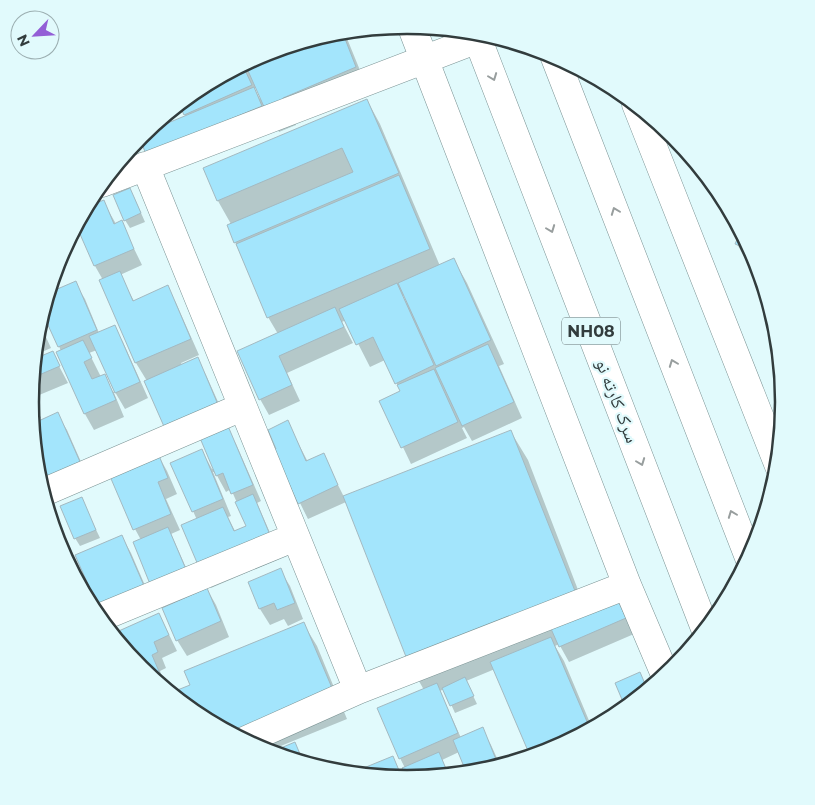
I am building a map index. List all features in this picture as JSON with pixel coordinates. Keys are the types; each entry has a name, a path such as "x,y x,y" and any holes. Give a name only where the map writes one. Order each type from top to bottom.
{"main road":[{"path":"415,34 627,585 663,668"},
{"path":"115,178 424,59 468,39"},
{"name":"سرک کارته نو","path":"479,41 703,623"},
{"path":"558,66 746,549"},
{"path":"641,117 773,451"},
{"path":"145,166 358,690"},
{"path":"49,490 242,407"},
{"path":"107,615 296,538"},
{"path":"253,737 358,690 627,585"}],"building":[{"path":"345,39 356,67 283,98 284,102 265,109 248,70 289,53"},
{"path":"246,71 252,85 184,115 183,110 223,83"},
{"path":"254,87 262,106 146,154 143,146 165,124"},
{"path":"367,99 399,173 234,243 227,225 353,172 342,148 217,201 203,168"},
{"path":"399,175 430,249 267,318 236,244"},
{"path":"130,188 141,213 124,221 113,195"},
{"path":"104,200 114,224 122,220 134,249 94,266 80,234 98,202"},
{"path":"738,238 741,247 735,244"},
{"path":"454,258 491,340 436,366 398,283"},
{"path":"120,271 133,301 168,285 191,339 135,363 99,280"},
{"path":"76,281 97,330 58,347 47,324 56,289"},
{"path":"397,283 434,365 395,384 373,337 356,345 339,309"},
{"path":"335,307 344,327 279,356 292,385 259,400 237,351"},
{"path":"115,325 140,382 115,393 89,336"},
{"path":"83,340 92,358 84,362 92,379 105,374 116,400 84,414 56,352"},
{"path":"488,344 514,402 462,426 435,368"},
{"path":"53,351 60,366 40,374 42,356"},
{"path":"198,357 219,407 166,431 144,381"},
{"path":"434,369 458,422 401,448 379,401 400,391 397,385"},
{"path":"58,412 81,464 47,479 42,451 40,420"},
{"path":"288,420 306,461 324,453 338,485 298,504 284,473 264,455 276,449 268,430"},
{"path":"228,426 253,485 231,494 223,473 216,476 200,438"},
{"path":"511,430 579,601 410,667 343,496"},
{"path":"202,449 223,499 192,512 170,463"},
{"path":"158,453 168,478 158,482 171,514 133,530 109,474"},
{"path":"253,494 273,542 201,572 181,525 223,507 234,531 246,526 235,502"},
{"path":"82,497 96,530 74,539 60,506"},
{"path":"168,527 188,574 152,589 133,542"},
{"path":"122,535 145,588 100,606 92,593 75,555"},
{"path":"281,568 295,603 277,610 274,603 259,609 248,582"},
{"path":"207,588 221,621 176,641 162,608"},
{"path":"615,594 626,618 559,647 548,622"},
{"path":"159,613 169,635 154,642 158,652 152,655 161,676 130,646 118,631"},
{"path":"304,622 335,695 244,733 223,722 177,690 190,685 184,671"},
{"path":"551,637 588,724 528,751 490,662"},
{"path":"640,672 645,685 623,701 615,683"},
{"path":"465,677 474,696 450,706 442,688"},
{"path":"437,683 458,733 399,759 377,708"},
{"path":"483,727 496,760 464,767 453,740"},
{"path":"295,742 301,756 289,752 280,748"},
{"path":"439,752 446,769 408,771 403,771 402,768"},
{"path":"393,756 399,771 383,770 363,768"}]}
